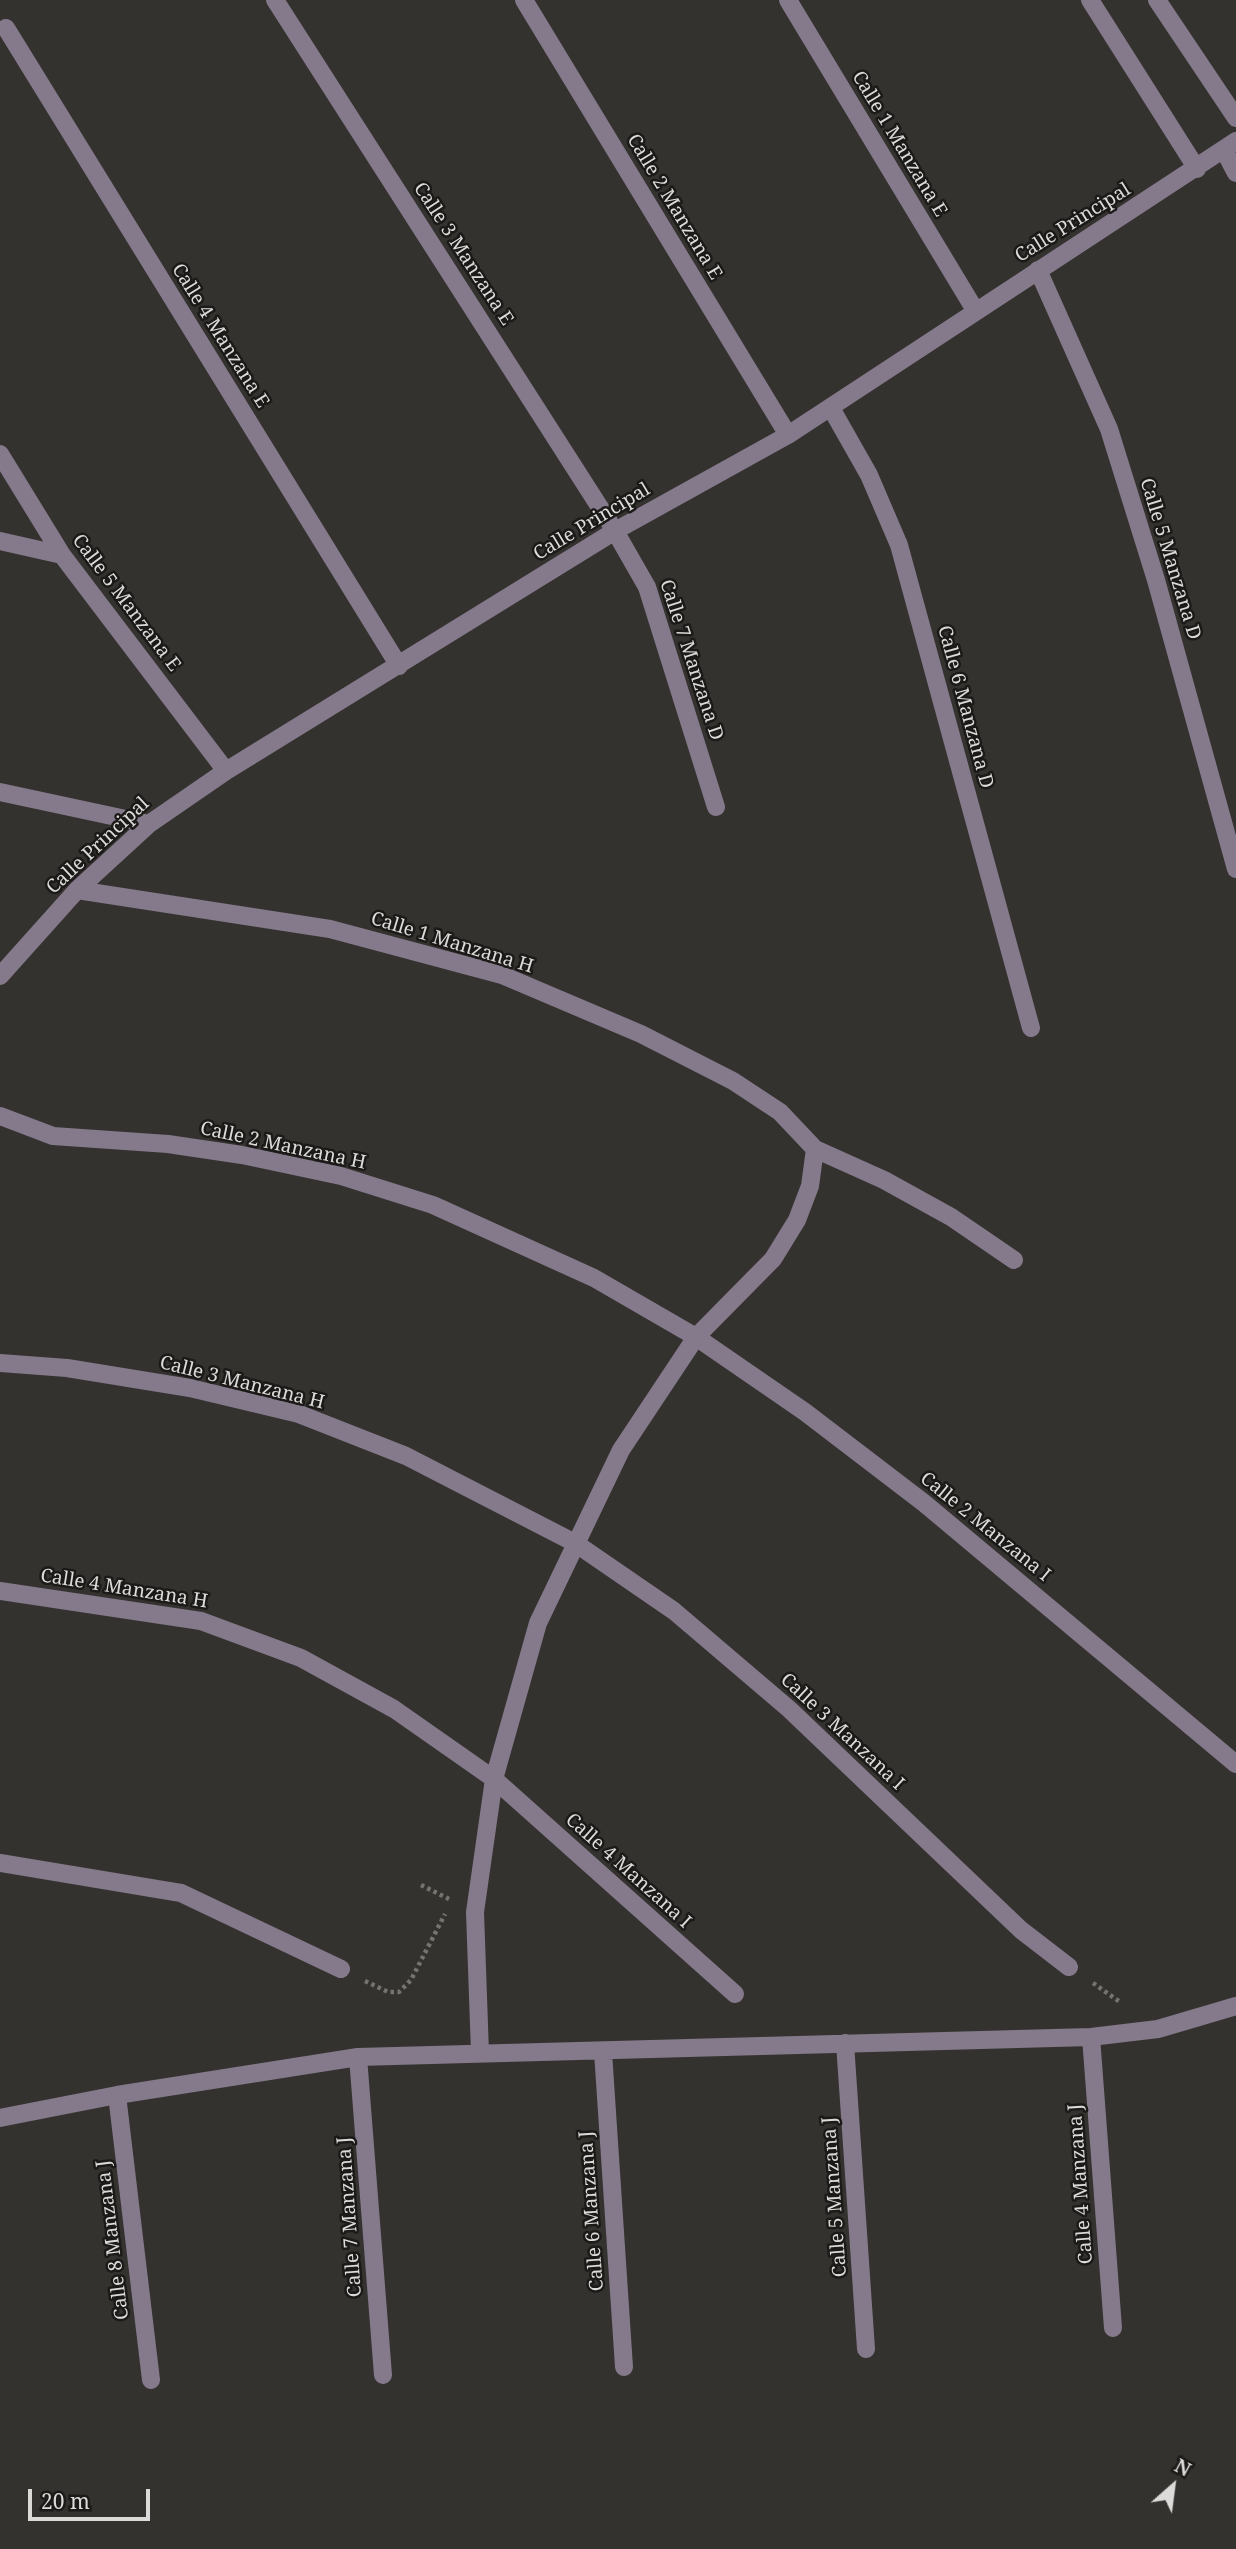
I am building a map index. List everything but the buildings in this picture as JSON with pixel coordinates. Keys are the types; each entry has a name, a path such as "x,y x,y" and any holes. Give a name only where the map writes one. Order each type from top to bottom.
{"street":[{"name":"Calle 3 Manzana E","path":"275,0 615,531"},
{"name":"Calle 2 Manzana E","path":"524,0 788,435"},
{"name":"Calle 1 Manzana E","path":"788,0 975,310"},
{"path":"1090,0 1196,169"},
{"path":"1157,0 1236,118"},
{"name":"Calle 4 Manzana E","path":"6,28 399,666"},
{"name":"Calle Principal","path":"0,976 77,890 149,824 226,771 615,531 788,435 1230,145"},
{"path":"1230,145 1236,173"},
{"name":"Calle 5 Manzana D","path":"1038,270 1109,429 1156,580 1236,869"},
{"name":"Calle 6 Manzana D","path":"831,408 869,475 899,545 1031,1028"},
{"name":"Calle 5 Manzana E","path":"0,454 62,555 226,771"},
{"name":"Calle 7 Manzana D","path":"615,531 647,587 716,807"},
{"path":"0,541 62,555"},
{"path":"0,792 149,824"},
{"name":"Calle 1 Manzana H","path":"77,890 330,929 502,975 641,1034 733,1081 780,1112 815,1149"},
{"name":"Calle 2 Manzana H","path":"0,1115 53,1136 96,1137 242,1155 341,1176 419,1201 594,1279 696,1337"},
{"path":"480,2053 474,1912 494,1779 538,1623 621,1450 696,1337 773,1259 797,1220 810,1186 815,1149 906,1192 951,1217 1014,1260"},
{"name":"Calle 2 Manzana I","path":"696,1337 805,1412 924,1503 1236,1764"},
{"name":"Calle 3 Manzana H","path":"0,1363 67,1368 190,1388 299,1414 406,1456 575,1543"},
{"name":"Calle 3 Manzana I","path":"575,1543 674,1611 789,1709 1021,1930 1069,1966"},
{"name":"Calle 4 Manzana H","path":"0,1591 201,1621 288,1653 394,1709 494,1779"},
{"name":"Calle 4 Manzana I","path":"494,1779 735,1994"},
{"path":"0,1863 181,1893 341,1969"},
{"path":"0,2118 117,2095 358,2057 1091,2037 1158,2029 1234,2012"},
{"name":"Calle 4 Manzana J","path":"1091,2037 1113,2328"},
{"name":"Calle 5 Manzana J","path":"845,2043 866,2349"},
{"name":"Calle 6 Manzana J","path":"603,2052 624,2367"},
{"name":"Calle 7 Manzana J","path":"358,2057 383,2375"},
{"name":"Calle 8 Manzana J","path":"117,2095 151,2379"}],"path":[{"path":"341,1969 388,1992 399,1992 411,1980 452,1901"},
{"path":"1069,1966 1158,2029"}]}
